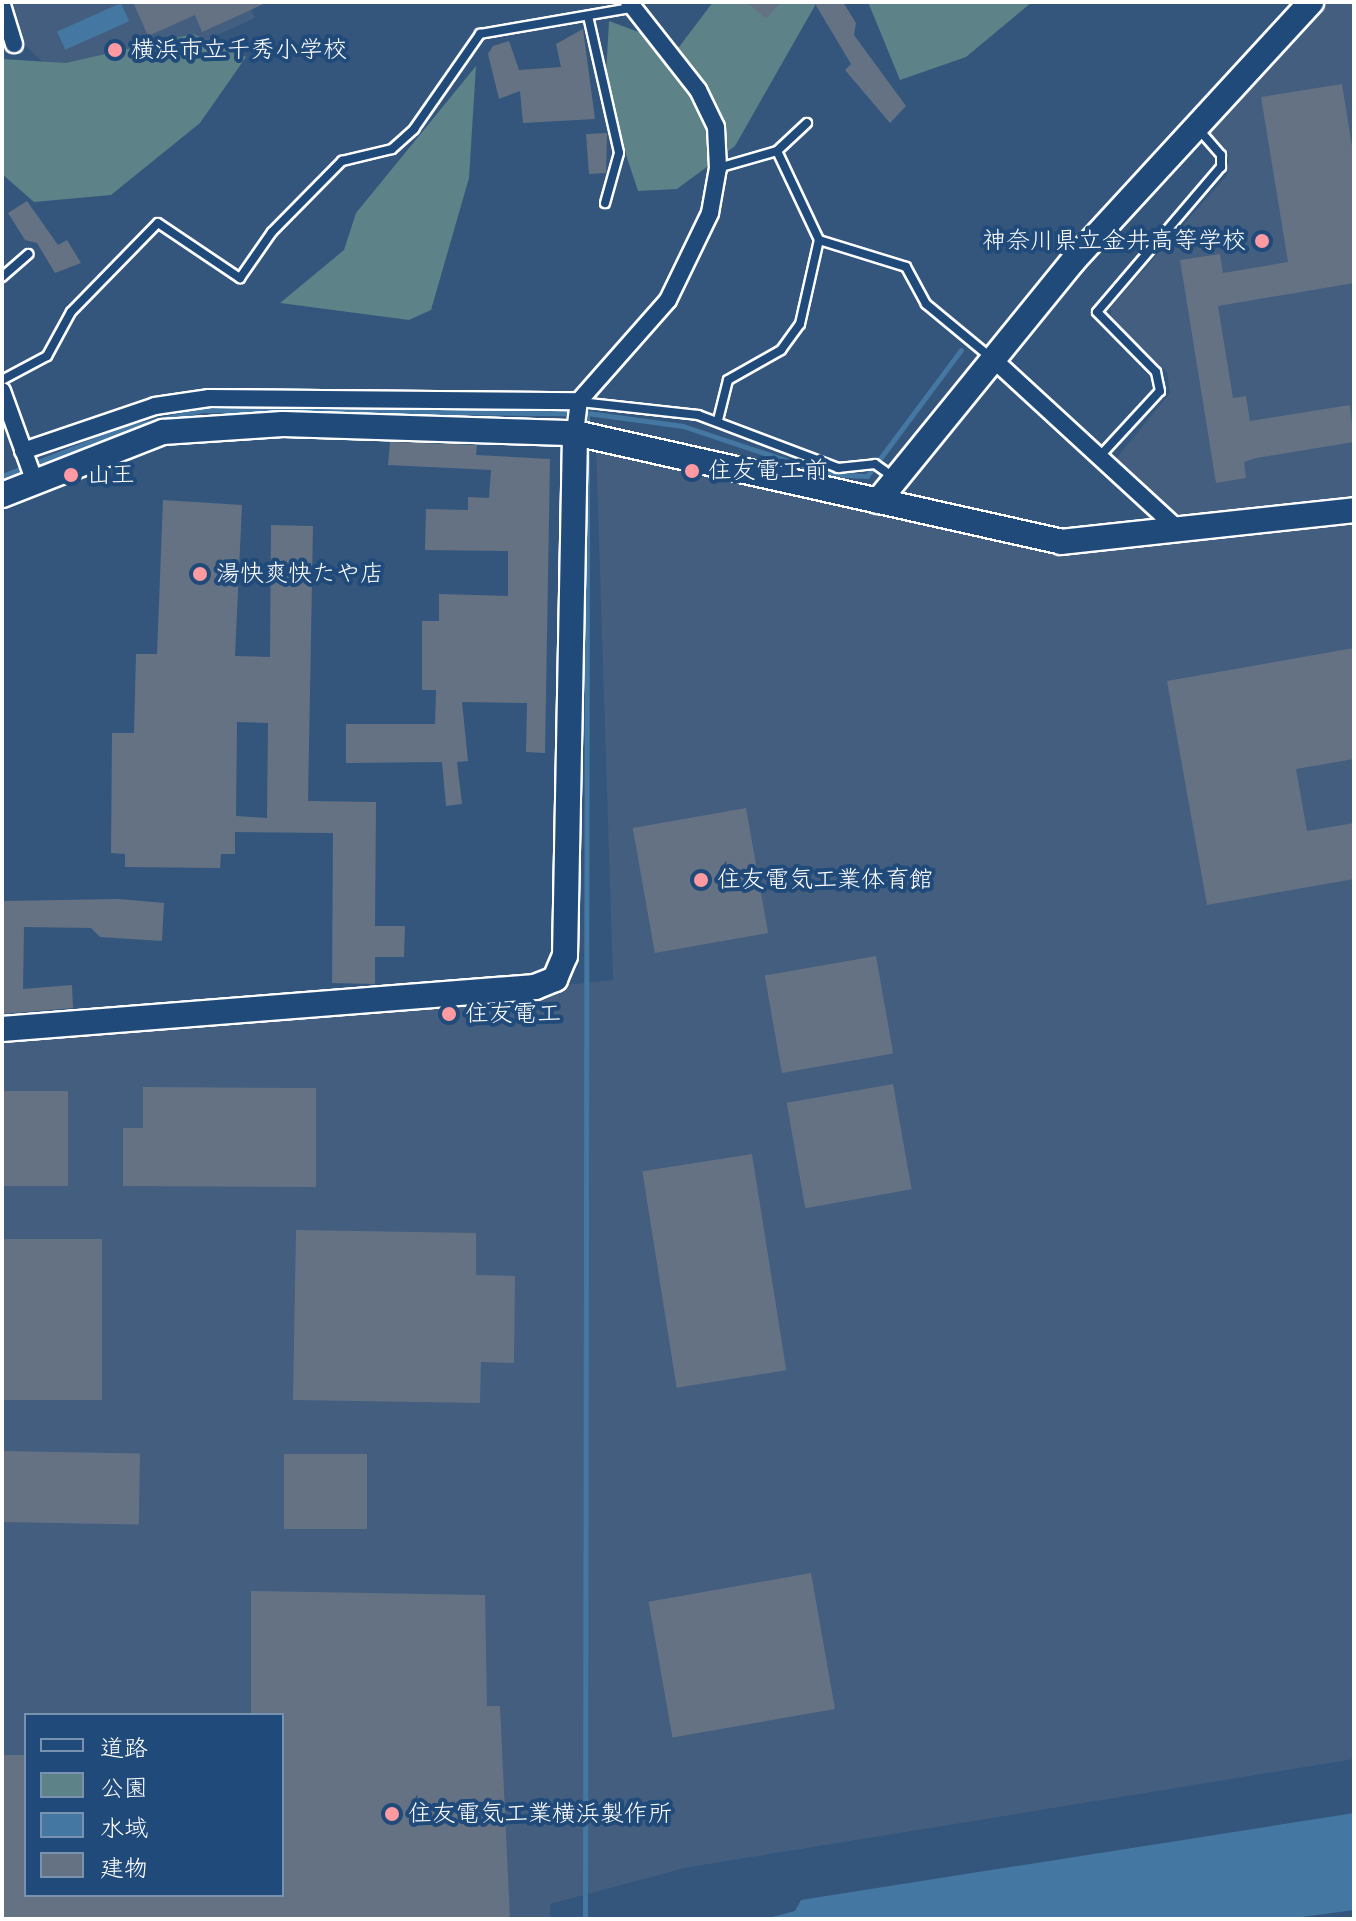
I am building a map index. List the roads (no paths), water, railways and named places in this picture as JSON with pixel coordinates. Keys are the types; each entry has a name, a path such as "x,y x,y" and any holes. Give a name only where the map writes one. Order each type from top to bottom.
{"street":[{"path":"878,501 993,359 1193,124 1311,2"},
{"path":"2,5 14,44"},
{"path":"2,1029 535,987 555,979 565,956 580,420 668,300 710,213 718,168 716,127 698,90 630,5"},
{"path":"993,359 1181,532"},
{"path":"2,391 35,482"},
{"path":"23,451 155,406 209,398 580,420 614,442 1061,542 1181,532 1354,510"},
{"path":"2,495 113,447 196,427 580,420"}],"lane":[{"path":"2,380 47,356 71,312 158,223 240,278 272,232 342,161 392,149 414,129 480,34 588,16 630,5"},
{"path":"588,16 619,153 605,203"},
{"path":"718,168 777,151 807,123"},
{"path":"1100,456 1160,391 1156,372 1097,312 1221,167 1221,155 1193,124"},
{"path":"718,420 728,380 781,350 800,324 819,240 777,151"},
{"path":"819,240 906,267 926,304 993,359"},
{"path":"2,277 28,254"},
{"path":"580,420 718,420 838,468 875,464 895,479"}],"water":[{"path":"121,3 129,21 65,50 57,31"},
{"path":"1354,1813 1354,1910 1287,1919 765,1919 795,1911 801,1900"}],"waterway":[{"path":"587,413 683,426 827,474 867,476 961,350"},
{"path":"2,476 126,428 202,410 573,413"},
{"path":"587,413 587,428"},
{"path":"585,1919 587,442"}],"place":[{"name":"横浜市立千秀小学校","path":"115,50"},
{"name":"神奈川県立金井高等学校","path":"1262,241"},
{"name":"住友電工前","path":"692,471"},
{"name":"山王","path":"71,475"},
{"name":"湯快爽快たや店","path":"200,574"},
{"name":"住友電気工業体育館","path":"701,880"},
{"name":"住友電工","path":"449,1014"},
{"name":"住友電気工業横浜製作所","path":"392,1814"}]}
